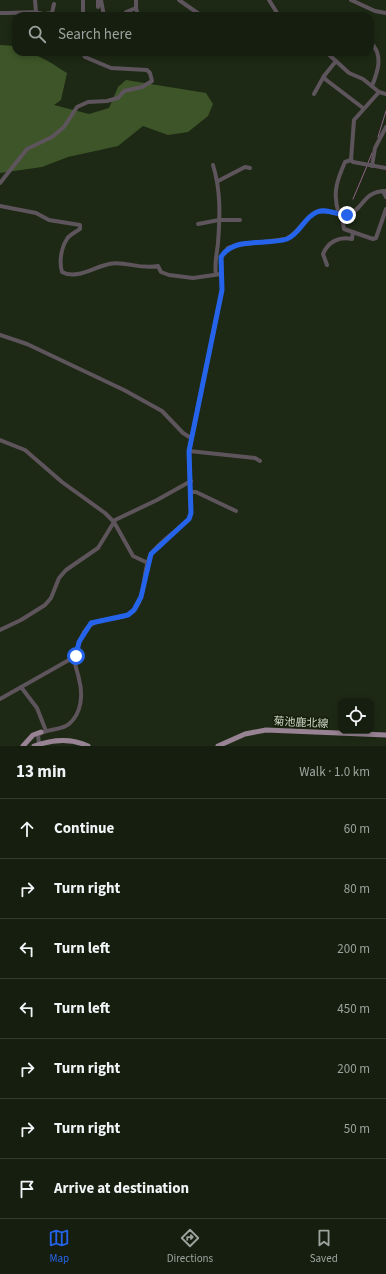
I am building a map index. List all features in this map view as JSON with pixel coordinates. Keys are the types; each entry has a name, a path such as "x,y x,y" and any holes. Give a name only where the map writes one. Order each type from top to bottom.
{"main road":[{"name":"菊池鹿北線","path":"218,746 244,734 266,730 386,735"},
{"path":"23,746 34,735 44,732"},
{"path":"37,745 53,741 69,741 88,746"}],"street":[{"path":"35,0 36,12"},
{"path":"83,0 84,12"},
{"path":"98,6 100,0"},
{"path":"100,0 103,12"},
{"path":"136,0 137,12"},
{"path":"179,0 196,12"},
{"path":"270,0 275,12"},
{"path":"351,0 375,11 386,13"},
{"path":"52,12 54,4"},
{"path":"126,12 136,8"},
{"path":"0,13 12,14"},
{"path":"372,86 380,57 374,45"},
{"path":"0,183 27,149 59,132 71,118 77,107 81,104 118,98 124,90 142,87 152,82 150,73 147,70 111,68 85,56"},
{"path":"331,56 349,72 363,79 379,92 386,94"},
{"path":"314,94 324,76 336,61"},
{"path":"324,76 325,79 363,108"},
{"path":"351,160 354,120 363,108 379,92"},
{"path":"372,166 375,148 386,127"},
{"path":"339,214 334,197 336,185 345,162 351,160 386,168"},
{"path":"37,745 38,737 44,732 69,725 77,715 81,699 80,679 75,662 79,642 91,623 128,615 134,610 141,597 151,554 189,519 191,513 189,451 222,290 215,259 219,220 218,181 213,165"},
{"path":"218,181 245,167 250,168"},
{"path":"386,197 385,191 370,195 347,215 343,228 373,239 376,238 386,209"},
{"path":"0,206 36,213 49,220 80,226 80,229 67,238 63,249 60,266 62,272 66,274 78,274 113,263 144,268 158,266 161,272 169,276 193,278 219,274"},
{"path":"219,274 221,257 228,248 286,239 293,236 312,215 324,210 347,215"},
{"path":"198,224 219,220 240,220"},
{"path":"327,265 323,254 330,243 345,237 352,239 353,232"},
{"path":"0,335 27,344 124,390 162,411 183,433 191,438"},
{"path":"0,440 25,450 113,522 133,556 148,563"},
{"path":"189,451 255,458 260,461"},
{"path":"0,630 21,620 45,605 51,598 59,578 66,570 98,548 113,522 191,481"},
{"path":"191,492 196,492 236,511"},
{"path":"0,699 76,656"},
{"path":"21,687 37,708 44,732"}],"green space":[{"path":"0,45 12,46 12,56 37,56 67,73 61,100 54,105 89,114 109,108 118,87 126,80 206,93 213,104 208,116 188,132 168,135 143,126 118,146 68,157 42,167 0,173"}],"waterway":[{"path":"378,137 386,111"},
{"path":"368,163 372,153"},
{"path":"353,199 367,166"}],"route":[{"path":"76,656 79,642 85,630 91,623 128,615 134,610 141,597 151,554 189,519 191,513 191,481 188,462 189,451 222,290 221,257 224,252 228,248 237,245 286,239 293,236 312,215 317,212 324,210 347,215"}]}
